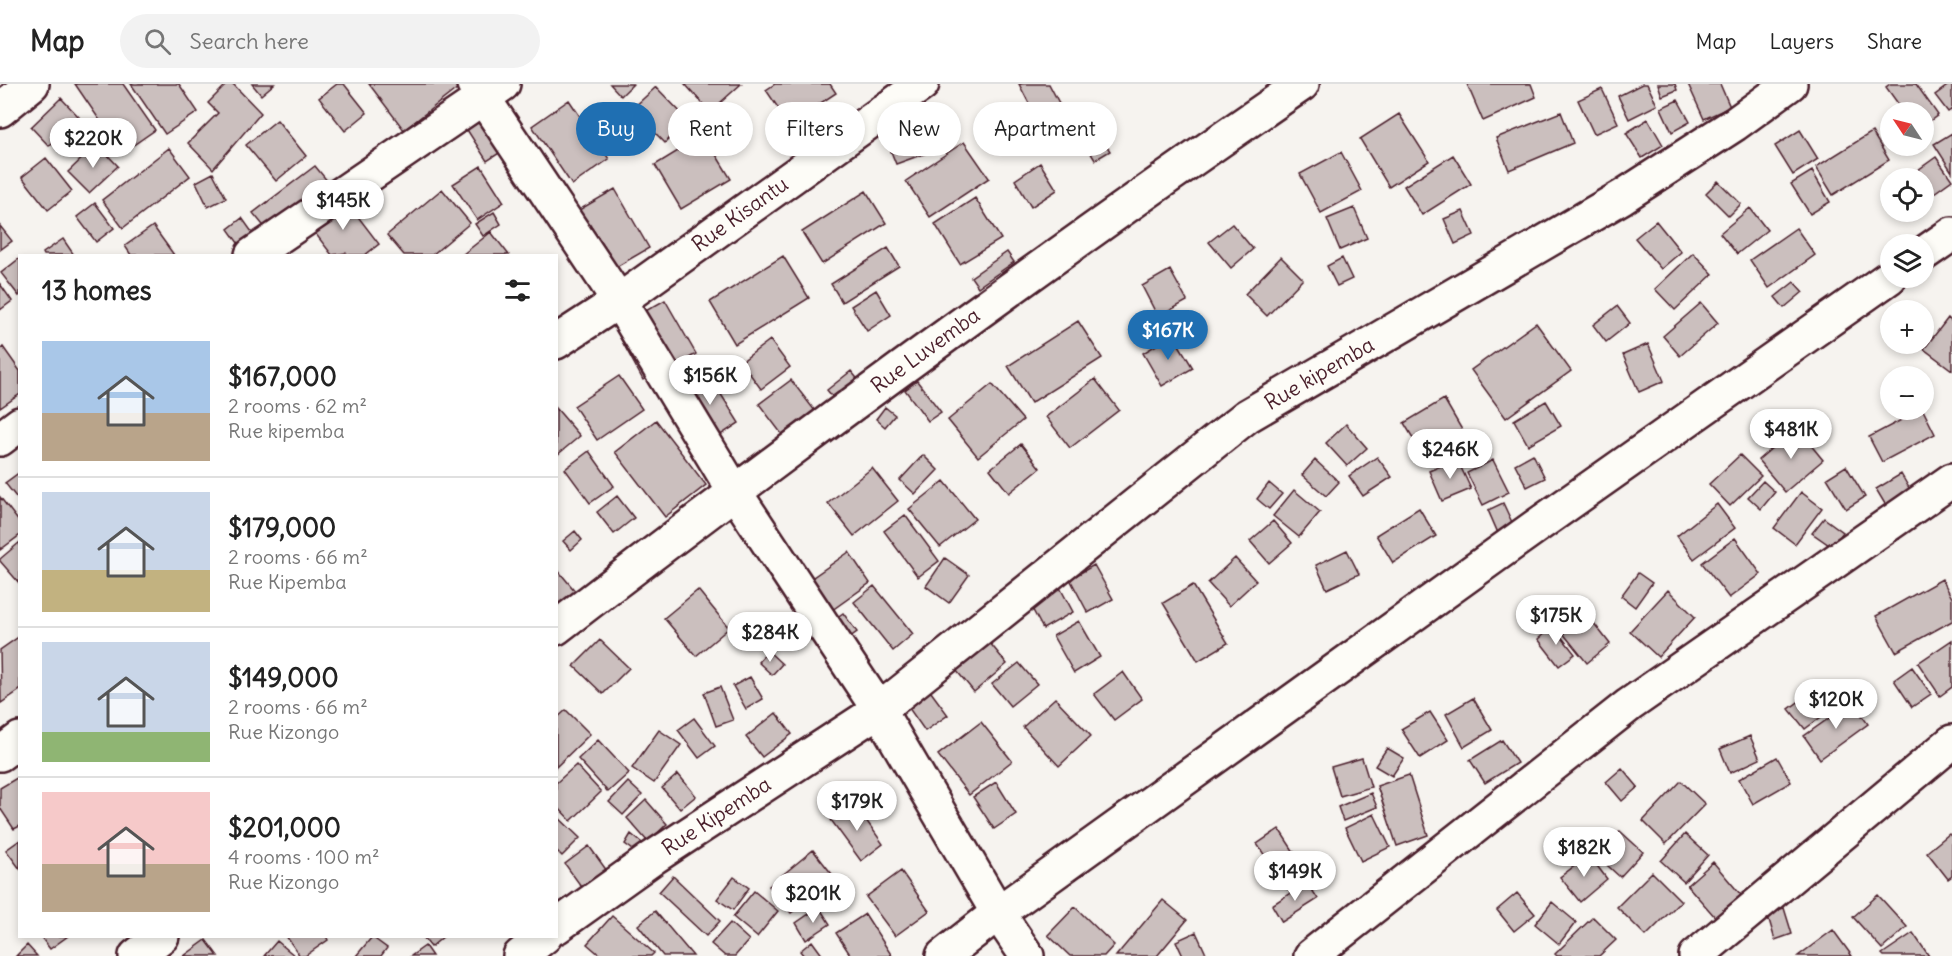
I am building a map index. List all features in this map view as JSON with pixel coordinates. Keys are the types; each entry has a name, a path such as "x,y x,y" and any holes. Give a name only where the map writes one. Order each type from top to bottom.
{"street":[{"path":"0,110 33,84"},
{"name":"Rue Kisantu","path":"558,341 620,301 922,84"},
{"name":"Rue Luvemba","path":"558,626 734,491 1030,273 1302,84"},
{"name":"Rue kipemba","path":"879,710 1246,416 1622,197 1735,124 1790,84"},
{"path":"253,254 487,88 620,301 734,491 879,710 998,914 1027,956"},
{"path":"1934,246 1952,234"},
{"path":"943,956 1515,541 1880,285"},
{"path":"0,439 18,426"},
{"path":"1311,956 1629,705 1952,480"},
{"name":"Rue Kipemba","path":"558,926 654,857 879,710"},
{"path":"0,754 18,740"},
{"path":"1696,956 1952,742"},
{"path":"136,956 159,938"},
{"path":"520,956 542,938"}],"building":[{"path":"75,84 123,84 155,130 122,153"},
{"path":"131,84 179,84 198,112 165,134"},
{"path":"227,84 233,84 261,113 213,169 188,143 218,113 208,103"},
{"path":"252,84 274,84 261,95"},
{"path":"337,84 344,84 367,113 345,131 319,98"},
{"path":"369,84 463,84 404,130"},
{"path":"610,84 633,84 621,96"},
{"path":"685,84 741,84 721,102 701,102"},
{"path":"775,84 830,84 836,93 822,102 774,102 766,90"},
{"path":"1019,84 1049,84 1058,102 1028,102"},
{"path":"1467,84 1531,84 1536,97 1483,121"},
{"path":"1642,84 1647,84 1657,105 1629,119 1618,96"},
{"path":"1658,84 1675,84 1677,90 1662,96"},
{"path":"1688,84 1720,84 1730,107 1704,119"},
{"path":"1890,84 1916,84 1929,102 1897,102 1886,87"},
{"path":"1952,84 1952,109 1948,112 1935,95"},
{"path":"656,87 671,102 668,102 668,140 665,143 656,134 656,102 640,102"},
{"path":"1602,89 1618,123 1594,134 1578,100"},
{"path":"61,98 79,117 49,146 31,127"},
{"path":"569,100 576,110 576,156 607,156 609,159 572,185 532,126"},
{"path":"1678,100 1690,122 1672,132 1661,108"},
{"path":"478,111 504,150 487,161 462,122"},
{"path":"1561,112 1573,143 1509,170 1496,138"},
{"path":"1399,114 1429,161 1389,187 1360,139"},
{"path":"1648,119 1663,145 1642,158 1626,133"},
{"path":"277,120 306,156 276,181 246,145"},
{"path":"1800,130 1818,159 1793,175 1775,146"},
{"path":"1872,132 1880,145 1880,156 1887,156 1889,160 1833,195 1816,167"},
{"path":"1952,133 1952,172 1934,144"},
{"path":"964,142 989,178 930,217 906,181 943,156 961,156 961,144"},
{"path":"97,144 118,166 89,193 68,172"},
{"path":"169,148 190,176 123,228 102,200"},
{"path":"1341,152 1362,191 1321,213 1300,174"},
{"path":"1453,155 1471,184 1422,215 1404,186"},
{"path":"670,156 717,156 731,179 681,209 655,165"},
{"path":"893,156 918,156 896,164"},
{"path":"1936,157 1952,180 1934,193 1934,168 1921,168"},
{"path":"46,158 72,191 48,210 22,177"},
{"path":"1040,163 1057,190 1031,207 1015,180"},
{"path":"315,166 329,183 267,230 253,213"},
{"path":"481,166 504,202 477,220 453,184"},
{"path":"1812,171 1830,202 1810,214 1791,184"},
{"path":"213,173 226,198 208,207 196,182"},
{"path":"1718,181 1741,204 1729,216 1706,193"},
{"path":"442,189 470,223 433,254 403,254 387,235"},
{"path":"615,189 649,248 613,269 579,210"},
{"path":"866,191 886,223 822,264 802,232"},
{"path":"343,197 379,244 366,254 331,254 308,224"},
{"path":"975,198 1001,239 960,264 935,224"},
{"path":"95,203 114,228 96,242 77,217"},
{"path":"1354,208 1367,238 1340,250 1327,219"},
{"path":"1750,208 1767,230 1737,254 1720,233"},
{"path":"1463,211 1474,235 1455,244 1444,219"},
{"path":"494,212 501,224 483,236 475,224"},
{"path":"242,218 257,239 243,250 228,229"},
{"path":"1656,221 1681,252 1661,269 1635,238"},
{"path":"1232,224 1253,249 1231,268 1209,242"},
{"path":"0,226 12,241 0,250"},
{"path":"153,226 173,254 130,254 125,246"},
{"path":"1796,228 1815,255 1769,288 1750,260"},
{"path":"491,232 508,254 463,254"},
{"path":"63,239 73,254 44,254"},
{"path":"888,248 899,266 842,302 831,284"},
{"path":"1007,252 1014,262 978,287 971,277"},
{"path":"1693,253 1713,274 1675,310 1655,289"},
{"path":"783,256 809,298 735,344 710,302"},
{"path":"1281,257 1303,279 1267,316 1245,294"},
{"path":"1342,258 1352,279 1337,286 1327,266"},
{"path":"18,260 18,295 1,273"},
{"path":"1170,270 1187,301 1158,317 1142,286"},
{"path":"1794,282 1803,292 1784,308 1775,297"},
{"path":"0,284 12,301 0,310"},
{"path":"876,290 891,315 867,331 851,306"},
{"path":"665,300 696,354 674,367 642,313"},
{"path":"1701,303 1718,323 1680,356 1663,336"},
{"path":"1617,306 1630,323 1606,342 1593,325"},
{"path":"1948,318 1952,322 1952,370 1931,354 1934,354 1934,336"},
{"path":"1078,321 1102,358 1031,403 1008,366"},
{"path":"1536,323 1571,371 1506,418 1471,370"},
{"path":"626,328 652,374 643,380 617,332"},
{"path":"1173,335 1193,368 1162,386 1143,353"},
{"path":"770,340 790,367 761,389 741,362"},
{"path":"1648,344 1664,381 1639,392 1623,355"},
{"path":"3,347 18,368 18,395 0,408 0,350"},
{"path":"851,371 865,388 841,407 827,390"},
{"path":"707,372 739,423 713,440 681,388"},
{"path":"619,376 642,409 597,440 574,406"},
{"path":"1095,379 1119,410 1070,448 1046,417"},
{"path":"791,380 819,416 787,441 759,404"},
{"path":"917,381 941,412 928,421 905,390"},
{"path":"992,384 1023,420 978,457 948,420"},
{"path":"1444,399 1465,435 1425,458 1404,423"},
{"path":"1546,401 1561,426 1528,445 1514,420"},
{"path":"885,407 895,415 885,427 876,419"},
{"path":"558,410 580,436 558,454"},
{"path":"656,420 706,485 665,517 615,452"},
{"path":"1901,420 1928,420 1935,434 1882,462 1869,437"},
{"path":"1346,424 1367,448 1347,466 1326,443"},
{"path":"1796,427 1823,460 1785,492 1758,460"},
{"path":"1021,444 1040,468 1009,493 990,469"},
{"path":"589,451 614,486 590,503 565,469"},
{"path":"1533,454 1545,478 1527,487 1515,464"},
{"path":"923,455 938,470 915,494 900,480"},
{"path":"1740,455 1761,476 1730,506 1709,484"},
{"path":"1377,457 1392,477 1363,496 1349,476"},
{"path":"1457,459 1471,489 1442,501 1429,471"},
{"path":"1315,460 1339,482 1326,496 1302,475"},
{"path":"1493,460 1509,492 1483,505 1467,473"},
{"path":"1846,466 1865,497 1846,509 1827,478"},
{"path":"872,468 898,501 854,536 828,503"},
{"path":"18,473 18,499 5,483"},
{"path":"1901,474 1916,500 1891,514 1876,489"},
{"path":"944,481 975,519 940,547 909,509"},
{"path":"1763,481 1775,492 1761,509 1748,497"},
{"path":"1269,483 1282,494 1269,509 1257,499"},
{"path":"1294,490 1320,512 1299,537 1273,516"},
{"path":"1801,492 1822,508 1795,544 1774,528"},
{"path":"617,496 634,518 614,534 597,512"},
{"path":"0,497 18,520 18,536 0,550"},
{"path":"1503,503 1517,533 1501,540 1488,510"},
{"path":"1717,504 1735,528 1694,559 1677,536"},
{"path":"1419,508 1436,536 1393,563 1376,535"},
{"path":"905,515 939,561 918,577 884,531"},
{"path":"1824,518 1843,532 1832,547 1812,533"},
{"path":"1273,521 1292,543 1269,563 1250,541"},
{"path":"575,531 582,540 571,550 563,541"},
{"path":"1735,538 1761,574 1729,598 1702,563"},
{"path":"18,544 18,582 0,561"},
{"path":"1347,550 1359,574 1327,589 1316,565"},
{"path":"849,552 870,583 828,613 806,582"},
{"path":"945,558 969,575 949,603 926,586"},
{"path":"1235,558 1256,581 1229,606 1208,583"},
{"path":"1094,565 1113,599 1088,613 1070,579"},
{"path":"558,570 581,598 558,616"},
{"path":"1638,573 1652,583 1635,607 1621,596"},
{"path":"1942,579 1952,598 1952,621 1896,652 1876,616"},
{"path":"1057,582 1073,612 1043,629 1027,599"},
{"path":"1193,585 1228,643 1198,661 1163,603"},
{"path":"874,586 913,634 893,651 854,602"},
{"path":"698,590 729,628 696,656 664,618"},
{"path":"1668,590 1695,617 1658,657 1630,631"},
{"path":"843,613 857,632 846,640 832,621"},
{"path":"1586,613 1610,644 1587,663 1562,632"},
{"path":"1079,621 1100,657 1074,673 1053,636"},
{"path":"1553,626 1575,654 1559,666 1538,639"},
{"path":"18,637 18,691 1,703 0,650"},
{"path":"985,637 1007,664 974,692 952,665"},
{"path":"600,640 629,668 603,694 574,666"},
{"path":"1952,640 1952,687 1940,696 1918,663"},
{"path":"768,651 782,664 772,675 758,662"},
{"path":"1019,663 1037,684 1010,706 992,684"},
{"path":"1912,667 1931,694 1912,707 1894,680"},
{"path":"1123,672 1142,699 1114,720 1094,694"},
{"path":"750,677 763,699 746,709 733,686"},
{"path":"720,687 733,720 716,726 704,693"},
{"path":"928,688 948,715 925,731 906,704"},
{"path":"1817,688 1833,708 1805,729 1789,709"},
{"path":"1055,698 1091,736 1059,766 1023,727"},
{"path":"1473,698 1492,730 1464,747 1446,714"},
{"path":"1852,702 1868,724 1820,759 1804,736"},
{"path":"566,710 590,734 558,765 558,717"},
{"path":"1430,712 1448,740 1420,758 1401,729"},
{"path":"776,713 792,734 762,757 746,737"},
{"path":"694,718 715,746 699,758 678,730"},
{"path":"981,722 1012,761 969,795 938,755"},
{"path":"659,730 681,745 654,783 632,768"},
{"path":"1750,736 1760,759 1730,773 1720,749"},
{"path":"598,740 629,773 608,792 578,759"},
{"path":"1502,740 1517,763 1485,783 1470,760"},
{"path":"1387,748 1404,758 1392,776 1375,766"},
{"path":"1777,757 1791,782 1753,804 1739,779"},
{"path":"1362,758 1371,787 1340,796 1331,767"},
{"path":"576,765 601,792 571,821 558,807 558,781"},
{"path":"1622,768 1638,787 1622,801 1606,782"},
{"path":"678,774 696,796 680,809 662,788"},
{"path":"1409,775 1428,835 1397,846 1377,786"},
{"path":"18,777 18,827 14,829 0,808 0,788"},
{"path":"1681,781 1705,804 1666,844 1643,821"},
{"path":"628,782 642,795 623,815 609,802"},
{"path":"996,782 1016,814 994,829 973,797"},
{"path":"1371,793 1377,807 1343,821 1338,807"},
{"path":"646,800 667,824 648,842 627,818"},
{"path":"854,803 883,844 861,861 831,820"},
{"path":"1374,814 1390,847 1361,861 1345,828"},
{"path":"558,817 580,838 562,856 558,852"},
{"path":"1279,829 1309,875 1287,889 1257,844"},
{"path":"1620,831 1643,852 1620,877 1597,856"},
{"path":"631,834 642,843 636,852 625,844"},
{"path":"1685,834 1708,855 1684,882 1661,861"},
{"path":"1949,834 1952,837 1952,876 1948,879 1927,852"},
{"path":"18,841 18,866 6,850"},
{"path":"589,846 615,882 591,900 565,864"},
{"path":"813,850 835,878 791,913 769,886"},
{"path":"1589,855 1607,879 1580,902 1560,877"},
{"path":"1713,862 1741,895 1716,918 1687,885"},
{"path":"901,871 929,911 895,936 866,897"},
{"path":"1652,872 1681,901 1646,936 1617,907"},
{"path":"673,876 720,921 706,936 659,892"},
{"path":"734,877 749,888 733,910 717,899"},
{"path":"1307,882 1318,899 1282,922 1272,905"},
{"path":"754,891 778,911 757,937 733,917"},
{"path":"1517,893 1535,914 1514,931 1497,910"},
{"path":"1878,895 1907,927 1882,949 1853,917"},
{"path":"1163,900 1187,920 1157,956 1116,956"},
{"path":"1552,902 1576,922 1559,944 1535,924"},
{"path":"819,907 830,924 806,940 796,923"},
{"path":"1075,907 1114,945 1104,956 1070,956 1048,935"},
{"path":"1784,908 1792,934 1775,940 1767,913"},
{"path":"655,911 693,956 663,956 638,925"},
{"path":"865,914 892,956 851,956 836,933"},
{"path":"612,916 654,953 651,956 601,956 587,944"},
{"path":"1593,917 1616,940 1599,956 1557,956 1555,954"},
{"path":"730,923 749,940 735,956 725,956 711,944"},
{"path":"1833,930 1852,956 1798,956"},
{"path":"1196,932 1207,956 1183,956 1176,941"},
{"path":"1913,933 1929,956 1884,956 1882,954"},
{"path":"42,938 65,938 50,949"},
{"path":"287,938 327,938 328,940 305,956 300,956"},
{"path":"371,938 387,948 381,956 356,956"},
{"path":"424,938 442,938 431,947"},
{"path":"206,940 218,956 184,956"},
{"path":"277,941 295,956 264,956"},
{"path":"812,941 823,956 804,956 800,951"},
{"path":"27,945 37,956 16,956"},
{"path":"425,946 432,956 411,956"}]}
